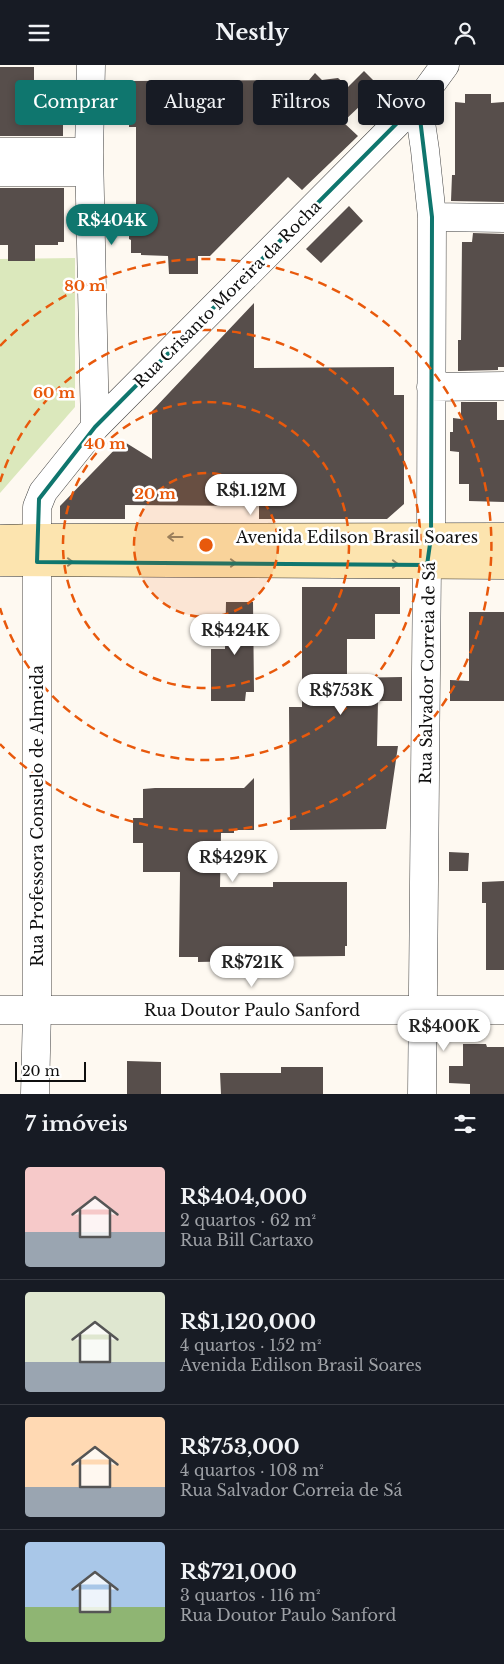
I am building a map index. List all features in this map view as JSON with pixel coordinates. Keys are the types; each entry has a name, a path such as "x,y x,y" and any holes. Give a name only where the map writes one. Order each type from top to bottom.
{"main road":[{"name":"Avenida Edilson Brasil Soares","path":"0,562 37,550 431,537 504,537"},
{"name":"Avenida Edilson Brasil Soares","path":"0,539 37,550 427,565 504,565"}],"street":[{"path":"91,65 89,162 94,427"},
{"name":"Rua Crisanto Moreira da Rocha","path":"434,80 445,65"},
{"name":"Rua Crisanto Moreira da Rocha","path":"37,550 37,507 39,499 94,427 395,125"},
{"name":"Rua Salvador Correia de Sá","path":"422,125 432,217 431,537 427,565 422,1094"},
{"path":"0,152 89,162"},
{"path":"0,172 89,162"},
{"path":"432,217 504,218"},
{"path":"431,387 504,386"},
{"name":"Rua Professora Consuelo de Almeida","path":"35,1094 37,1010 37,550"},
{"name":"Rua Doutor Paulo Sanford","path":"0,1010 504,1010"}],"highlighted area":[{"path":"418,102 432,217 431,537 427,565 37,562 39,499 95,427"}],"green space":[{"path":"75,258 75,407 0,493 0,259"}],"building":[{"path":"0,67 34,67 34,80 15,80 15,125 63,125 63,136 0,136"},
{"path":"364,71 373,80 358,80 358,108 348,117 348,87"},
{"path":"315,73 322,80 309,80"},
{"path":"338,78 340,80 322,80"},
{"path":"243,80 253,80 253,125 346,125 358,136 302,190 288,177 210,256 198,256 198,274 169,274 168,256 131,253 129,208 136,208 136,127 129,127 129,125 136,125 136,81 146,81 146,125 243,125"},
{"path":"465,94 491,94 491,103 504,102 504,202 451,201 452,175 455,175 455,102 465,103"},
{"path":"0,188 64,188 64,242 58,242 58,245 35,245 35,261 8,261 8,245 0,245"},
{"path":"349,206 363,221 321,263 306,249"},
{"path":"473,233 504,234 504,367 498,367 498,370 458,371 458,340 461,340 462,242 472,242"},
{"path":"254,303 254,368 394,367 394,395 404,395 404,504 387,519 259,519 259,506 125,505 125,519 60,519 60,506 123,441 152,459 152,411"},
{"path":"461,402 497,402 497,420 504,420 504,502 469,501 469,484 459,484 459,452 450,451 450,432 453,432 453,418 461,419"},
{"path":"302,587 400,587 400,614 375,614 375,639 347,639 347,678 402,677 402,701 378,701 377,746 398,746 386,829 290,830 289,707 302,707"},
{"path":"226,602 253,602 254,692 246,692 245,701 211,701 211,649 225,649"},
{"path":"469,612 504,612 504,701 450,701 450,680 469,681"},
{"path":"254,778 254,830 234,830 234,833 221,833 220,887 273,887 273,882 347,882 347,946 345,946 345,956 246,957 246,961 198,962 198,957 179,957 180,872 143,872 143,843 133,843 133,818 143,818 143,789 244,788"},
{"path":"449,852 469,853 468,871 449,871"},
{"path":"504,881 504,970 486,970 486,903 482,903 482,882"},
{"path":"463,1044 486,1044 487,1047 504,1047 504,1094 470,1094 470,1084 449,1083 449,1066 463,1066"},
{"path":"127,1061 161,1062 161,1094 127,1094"},
{"path":"281,1067 323,1067 323,1094 221,1094 220,1073 281,1073"}]}
